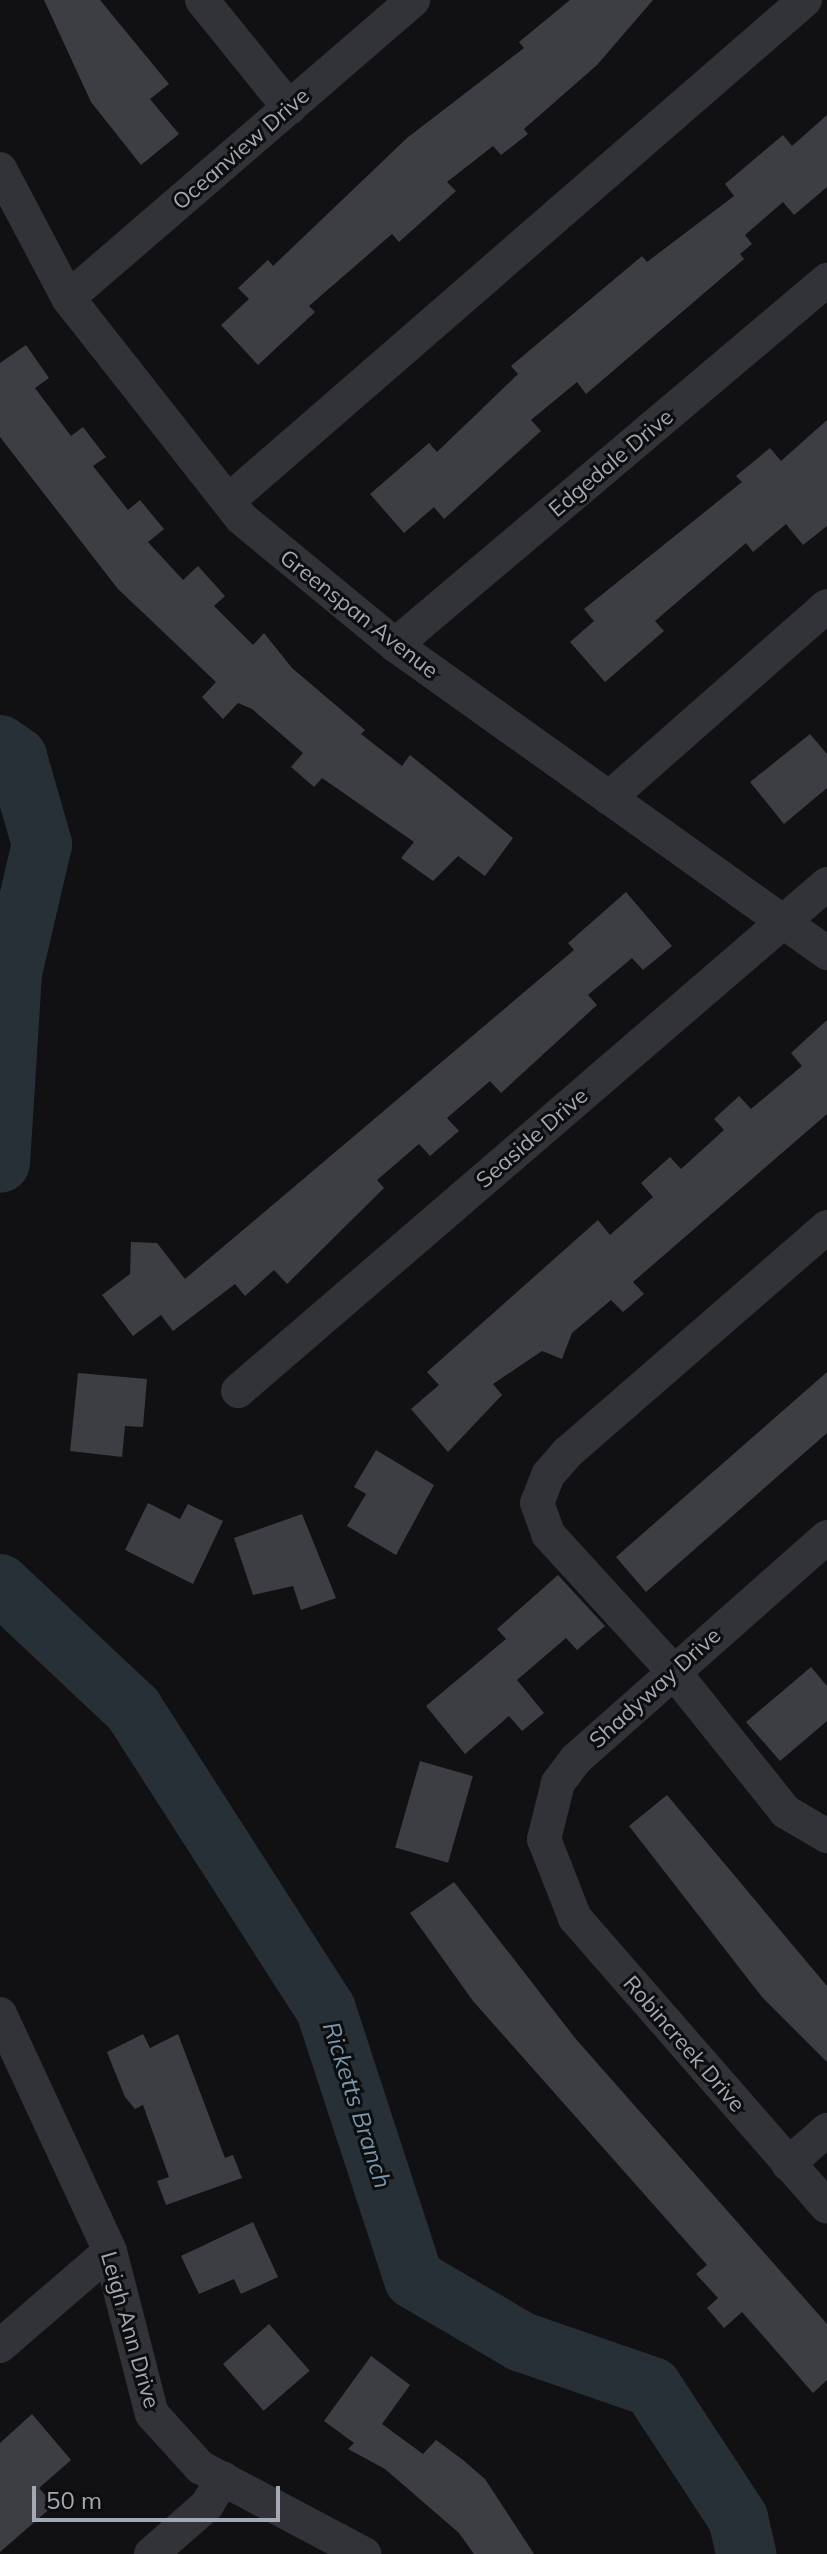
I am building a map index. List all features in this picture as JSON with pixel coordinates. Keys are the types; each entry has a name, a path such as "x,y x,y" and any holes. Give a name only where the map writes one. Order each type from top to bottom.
{"street":[{"path":"202,0 289,108"},
{"name":"Oceanview Drive","path":"68,298 413,0"},
{"path":"228,501 805,0"},
{"name":"Greenspan Avenue","path":"0,169 68,298 228,501 307,579 827,953"},
{"name":"Edgedale Drive","path":"395,645 827,280"},
{"path":"609,798 827,606"},
{"name":"Seaside Drive","path":"238,1391 827,884"},
{"path":"827,1227 568,1452 540,1491 539,1517 548,1534 673,1671 786,1812 827,1836"},
{"name":"Shadyway Drive","path":"551,1872 544,1839 558,1783 673,1671 827,1537"},
{"name":"Robincreek Drive","path":"551,1872 575,1918 827,2207"},
{"name":"Leigh Ann Drive","path":"4,2036 110,2251 152,2414 200,2467 364,2554"},
{"path":"788,2164 827,2130"},
{"path":"0,2346 110,2251"},
{"path":"151,2554 207,2505 223,2478"}],"building":[{"path":"44,0 100,0 169,84 150,99 179,134 141,165 91,102"},
{"path":"570,0 653,0 597,65 524,129 528,134 501,155 493,146 447,182 456,191 399,242 392,234 309,306 315,312 258,365 221,325 249,299 238,288 268,260 273,266 407,138 524,48 519,42"},
{"path":"827,115 827,187 794,215 783,202 745,235 752,244 740,254 744,259 586,394 577,382 531,420 541,431 444,519 434,507 404,533 370,494 429,443 437,452 518,374 511,366 642,256 647,262 734,196 725,184 783,135 792,146"},
{"path":"26,345 49,378 35,388 71,436 83,427 106,457 93,466 128,510 140,500 164,529 148,542 183,580 198,566 225,596 214,606 253,645 264,633 292,668 365,730 361,734 402,766 410,755 513,838 485,876 458,856 433,881 401,858 414,842 322,778 314,787 291,767 303,753 252,709 238,703 223,719 202,697 216,682 118,589 0,437 0,363"},
{"path":"827,420 827,526 803,545 786,524 753,552 746,543 655,621 664,631 605,682 570,642 594,621 584,609 742,482 736,476 770,448 781,461"},
{"path":"810,734 827,754 827,788 784,824 750,782"},
{"path":"626,892 672,946 643,970 632,958 588,995 597,1005 501,1093 490,1081 447,1118 459,1131 430,1156 419,1144 377,1180 384,1188 287,1284 274,1270 245,1296 235,1284 173,1331 161,1315 133,1336 102,1295 130,1274 131,1242 157,1243 185,1279 574,950 568,943"},
{"path":"827,1020 827,1114 633,1282 644,1294 623,1312 611,1300 572,1333 562,1359 542,1351 493,1384 502,1395 448,1452 411,1409 439,1385 427,1372 598,1220 610,1235 653,1197 641,1183 670,1157 681,1169 724,1130 714,1119 739,1096 751,1109 802,1066 791,1053"},
{"path":"827,1372 827,1433 646,1592 616,1557"},
{"path":"78,1373 147,1379 143,1427 125,1426 122,1457 70,1451"},
{"path":"376,1450 434,1485 396,1555 347,1526 366,1494 354,1487"},
{"path":"148,1503 180,1519 188,1504 223,1521 193,1584 125,1550"},
{"path":"302,1514 336,1598 301,1610 293,1586 253,1595 234,1538"},
{"path":"558,1575 605,1626 577,1650 566,1638 517,1680 544,1713 522,1731 509,1716 465,1754 426,1706 506,1639 497,1629"},
{"path":"811,1667 827,1686 827,1721 780,1761 746,1722"},
{"path":"420,1761 473,1776 448,1863 395,1848"},
{"path":"667,1795 827,1986 827,2062 762,1997 629,1826"},
{"path":"454,1882 575,2038 827,2324 827,2380 813,2393 742,2312 724,2328 707,2308 718,2298 696,2274 707,2265 473,2001 410,1913"},
{"path":"143,2034 150,2048 178,2034 225,2158 233,2155 242,2178 166,2205 157,2181 169,2177 143,2105 135,2109 125,2097 107,2052"},
{"path":"253,2222 278,2277 241,2294 234,2279 199,2294 181,2256"},
{"path":"269,2324 310,2371 264,2411 223,2364"},
{"path":"371,2356 410,2385 382,2424 423,2454 436,2440 463,2460 485,2479 534,2554 474,2554 459,2533 385,2469 348,2449 354,2443 324,2421"},
{"path":"32,2414 71,2460 39,2488 54,2505 0,2552 0,2443"}],"waterway":[{"name":"Ricketts Branch","path":"0,745 17,757 42,844 12,973 0,1163"},
{"name":"Ricketts Branch","path":"0,1584 133,1709 326,2010 414,2279 522,2342 652,2387 738,2518 746,2554"}]}
